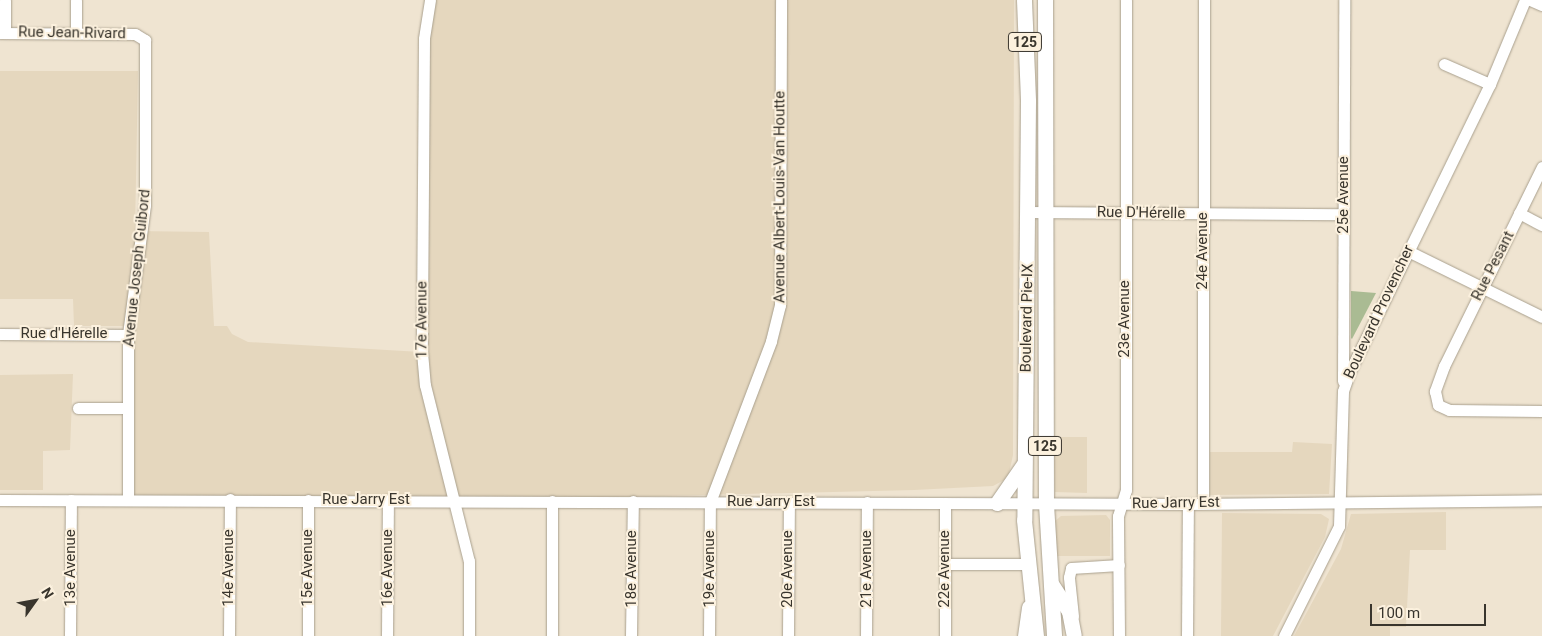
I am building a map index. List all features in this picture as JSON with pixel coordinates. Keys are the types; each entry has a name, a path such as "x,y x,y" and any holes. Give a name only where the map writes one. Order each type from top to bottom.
{"main road":[{"name":"Boulevard Pie-IX","path":"1024,0 1028,212 1024,464 1028,564 1036,636"},
{"name":"Boulevard Pie-IX","path":"1045,0 1046,504 1054,636"},
{"path":"997,503 1024,464"},
{"path":"1052,585 1064,600 1074,630"},
{"path":"1025,636 1025,617 1032,598"}],"street":[{"path":"2,33 5,0"},
{"path":"76,0 76,33"},
{"name":"17e Avenue","path":"430,0 424,32 422,352 425,385 469,562 469,636"},
{"name":"Avenue Albert-Louis-Van Houtte","path":"710,502 778,318 780,0"},
{"name":"23e Avenue","path":"1119,636 1118,516 1126,490 1126,0"},
{"name":"24e Avenue","path":"1203,503 1204,0"},
{"name":"25e Avenue","path":"1343,391 1344,0"},
{"name":"Boulevard Provencher","path":"1284,636 1335,539 1341,502 1343,391 1358,352 1490,84 1525,0"},
{"path":"1530,0 1542,5"},
{"name":"Rue Jean-Rivard","path":"2,33 76,33 144,36"},
{"name":"Avenue Joseph Guibord","path":"128,500 128,334 145,204 144,36"},
{"path":"1444,64 1490,84"},
{"name":"Rue Pesant","path":"1542,167 1444,366 1436,391 1436,399 1444,409 1542,411"},
{"name":"Rue D'Hérelle","path":"1028,212 1344,214"},
{"path":"1519,213 1542,225"},
{"path":"1408,250 1542,317"},
{"name":"Rue d'Hérelle","path":"0,334 128,334"},
{"path":"78,408 128,408"},
{"name":"Rue Jarry Est","path":"0,500 230,499 1188,504 1542,500"},
{"name":"14e Avenue","path":"229,636 230,499"},
{"name":"13e Avenue","path":"70,636 71,500"},
{"name":"15e Avenue","path":"308,500 308,636"},
{"name":"16e Avenue","path":"387,636 388,500"},
{"path":"552,501 552,636"},
{"name":"18e Avenue","path":"631,636 633,501"},
{"name":"19e Avenue","path":"710,502 710,636"},
{"name":"20e Avenue","path":"788,636 789,502"},
{"name":"21e Avenue","path":"866,636 867,502"},
{"name":"22e Avenue","path":"944,636 945,503"},
{"path":"1187,636 1188,504"},
{"path":"945,564 1028,564"},
{"path":"1074,630 1069,574 1071,568 1119,565"}],"shaded area":[{"path":"431,0 1014,0 1013,455 1008,478 993,486 914,490 455,501 128,500 128,326 74,326 73,299 0,299 0,71 138,71 135,231 209,232 214,326 227,326 232,334 248,342 421,352 424,39"},
{"path":"73,374 70,450 43,451 43,490 0,490 0,375"},
{"path":"1053,437 1087,437 1087,493 1055,492"},
{"path":"1293,442 1332,444 1329,494 1210,495 1210,452 1292,452"},
{"path":"1446,512 1446,550 1410,550 1406,627 1390,627 1390,636 1294,636 1341,549 1351,514"},
{"path":"1222,513 1321,514 1329,519 1325,537 1273,636 1221,636"},
{"path":"1106,515 1110,520 1110,556 1056,556 1055,521 1061,516"}],"green space":[{"path":"1351,291 1376,293 1352,339 1351,338"}]}
